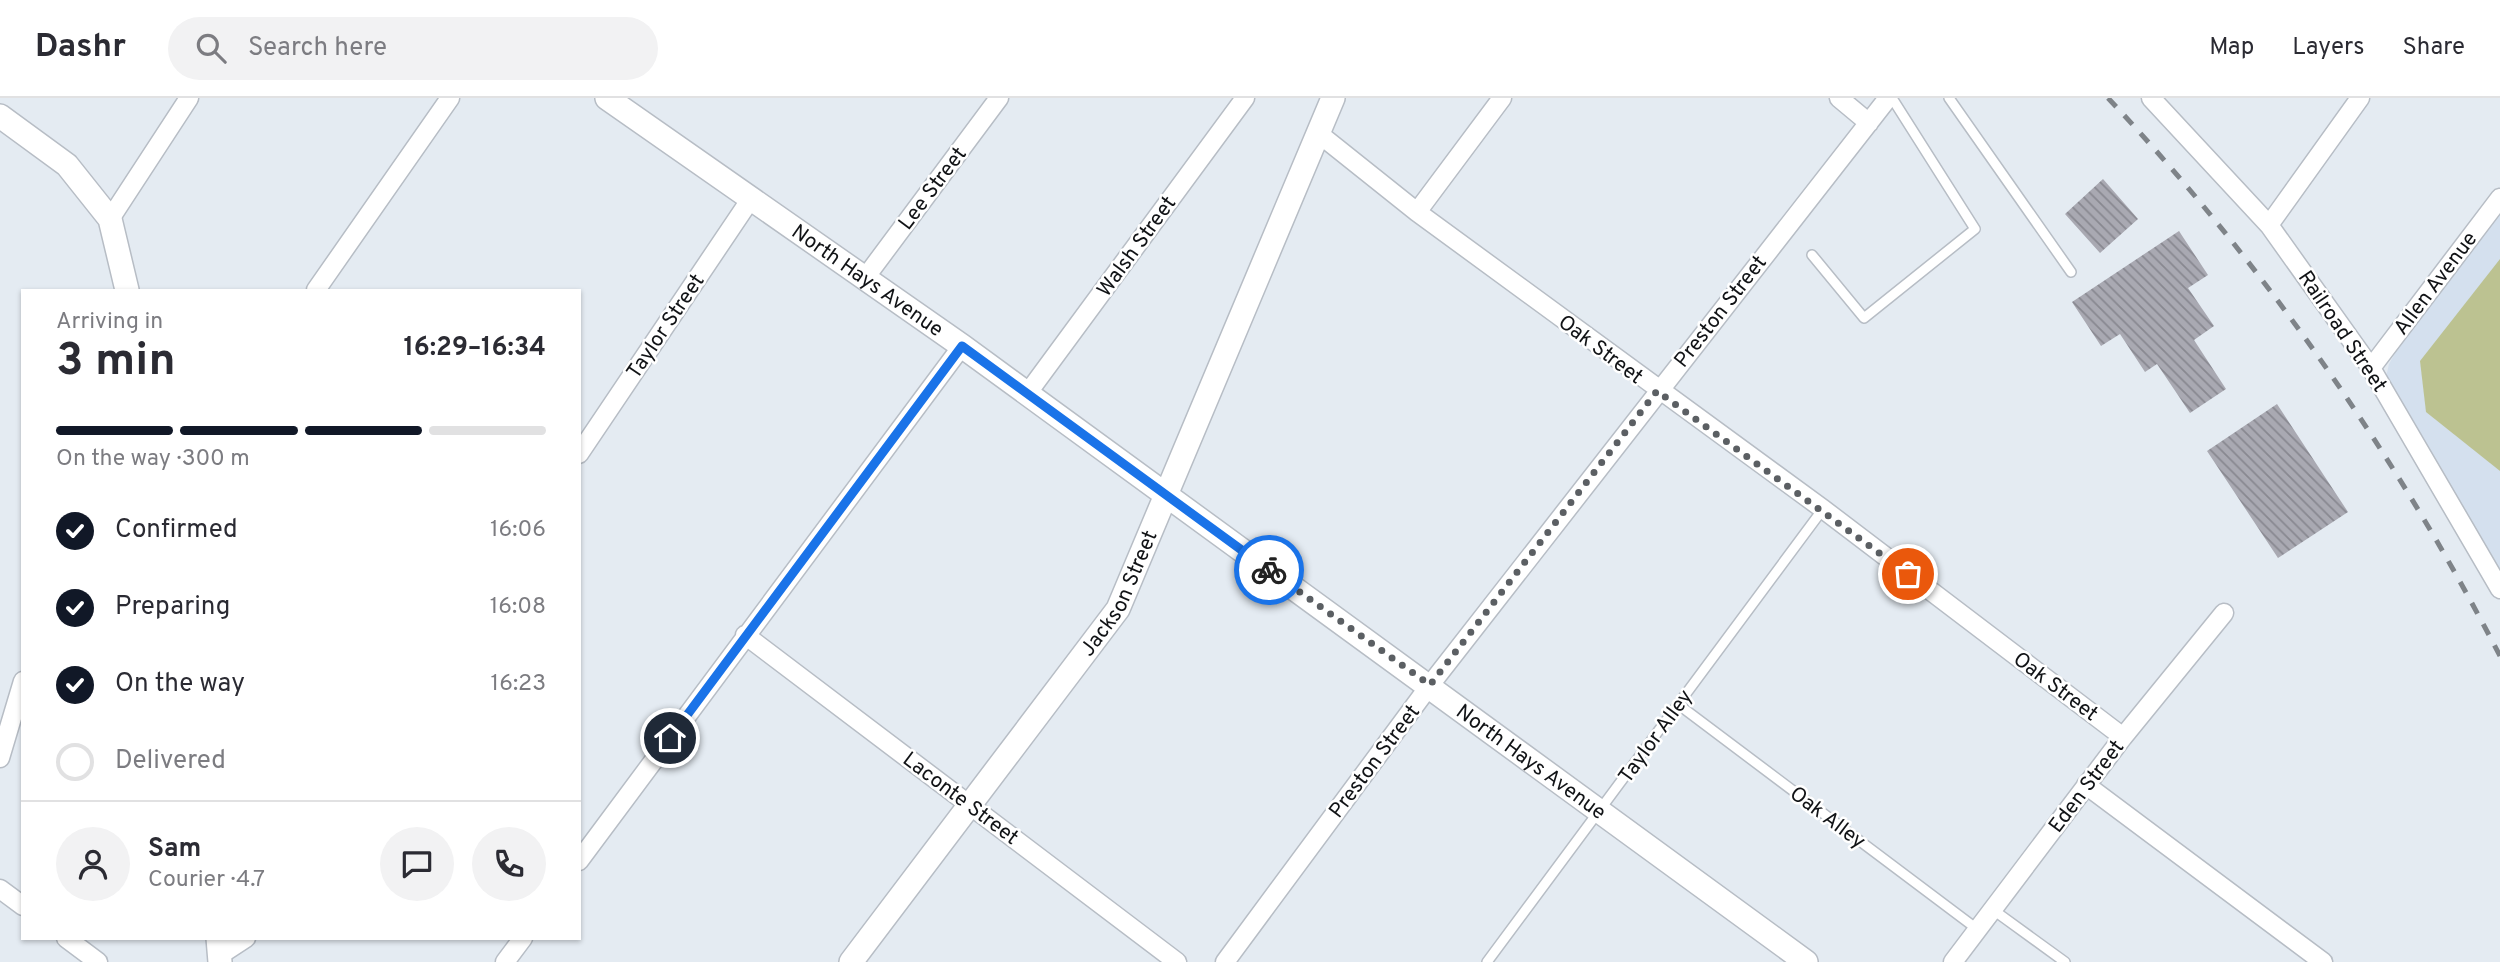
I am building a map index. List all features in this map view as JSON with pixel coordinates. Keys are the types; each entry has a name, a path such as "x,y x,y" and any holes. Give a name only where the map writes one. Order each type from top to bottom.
{"street":[{"path":"110,219 189,98"},
{"path":"317,289 450,98"},
{"name":"North Hays Avenue","path":"607,98 962,346 1806,962"},
{"name":"Lee Street","path":"865,278 999,98"},
{"name":"Walsh Street","path":"1027,394 1245,98"},
{"path":"1417,212 1502,98"},
{"path":"1839,98 1869,123"},
{"name":"Preston Street","path":"1224,962 1430,685 1657,391 1890,98"},
{"name":"Railroad Street","path":"2151,98 2269,225 2371,368 2500,589"},
{"path":"2269,225 2360,98"},
{"name":"Jackson Street","path":"851,962 1118,609 1318,133 1325,101"},
{"path":"0,116 67,165 110,219 127,289"},
{"name":"Oak Street","path":"1318,133 1417,212 1657,391 1823,509 2123,737"},
{"name":"Taylor Street","path":"581,451 752,198"},
{"name":"Allen Avenue","path":"2371,368 2500,198"},
{"path":"581,858 962,346"},
{"name":"Eden Street","path":"1953,962 2123,737 2224,613"},
{"name":"Laconte Street","path":"745,635 1177,962"},
{"path":"0,758 21,688"},
{"path":"2086,785 2323,962"},
{"path":"0,889 21,905"},
{"path":"69,940 98,962"},
{"path":"219,952 242,940"},
{"path":"505,962 522,940"}],"lane":[{"path":"1812,255 1864,318 1975,229 1890,98"},
{"path":"1950,98 2071,272"},
{"name":"Taylor Alley","path":"1487,962 1823,509"},
{"name":"Oak Alley","path":"1679,705 1977,929"},
{"path":"1992,909 2065,962"}],"shaded area":[{"path":"2500,214 2500,571 2386,377 2389,364 2403,339"}],"green space":[{"path":"2500,259 2500,471 2426,412 2420,361"}],"building":[{"path":"2103,179 2138,219 2100,253 2065,214"},
{"path":"2179,231 2208,275 2188,288 2214,326 2194,340 2226,389 2190,413 2157,364 2145,372 2120,334 2101,346 2072,302"},
{"path":"2277,404 2348,512 2278,558 2207,451"}],"railway":[{"path":"2108,98 2220,227 2273,294 2323,364 2417,507 2500,656"}],"way so far":[{"path":"1269,570 1430,685 1657,391 1823,509 1908,574"}],"route":[{"path":"670,738 962,346 1269,570"}]}
